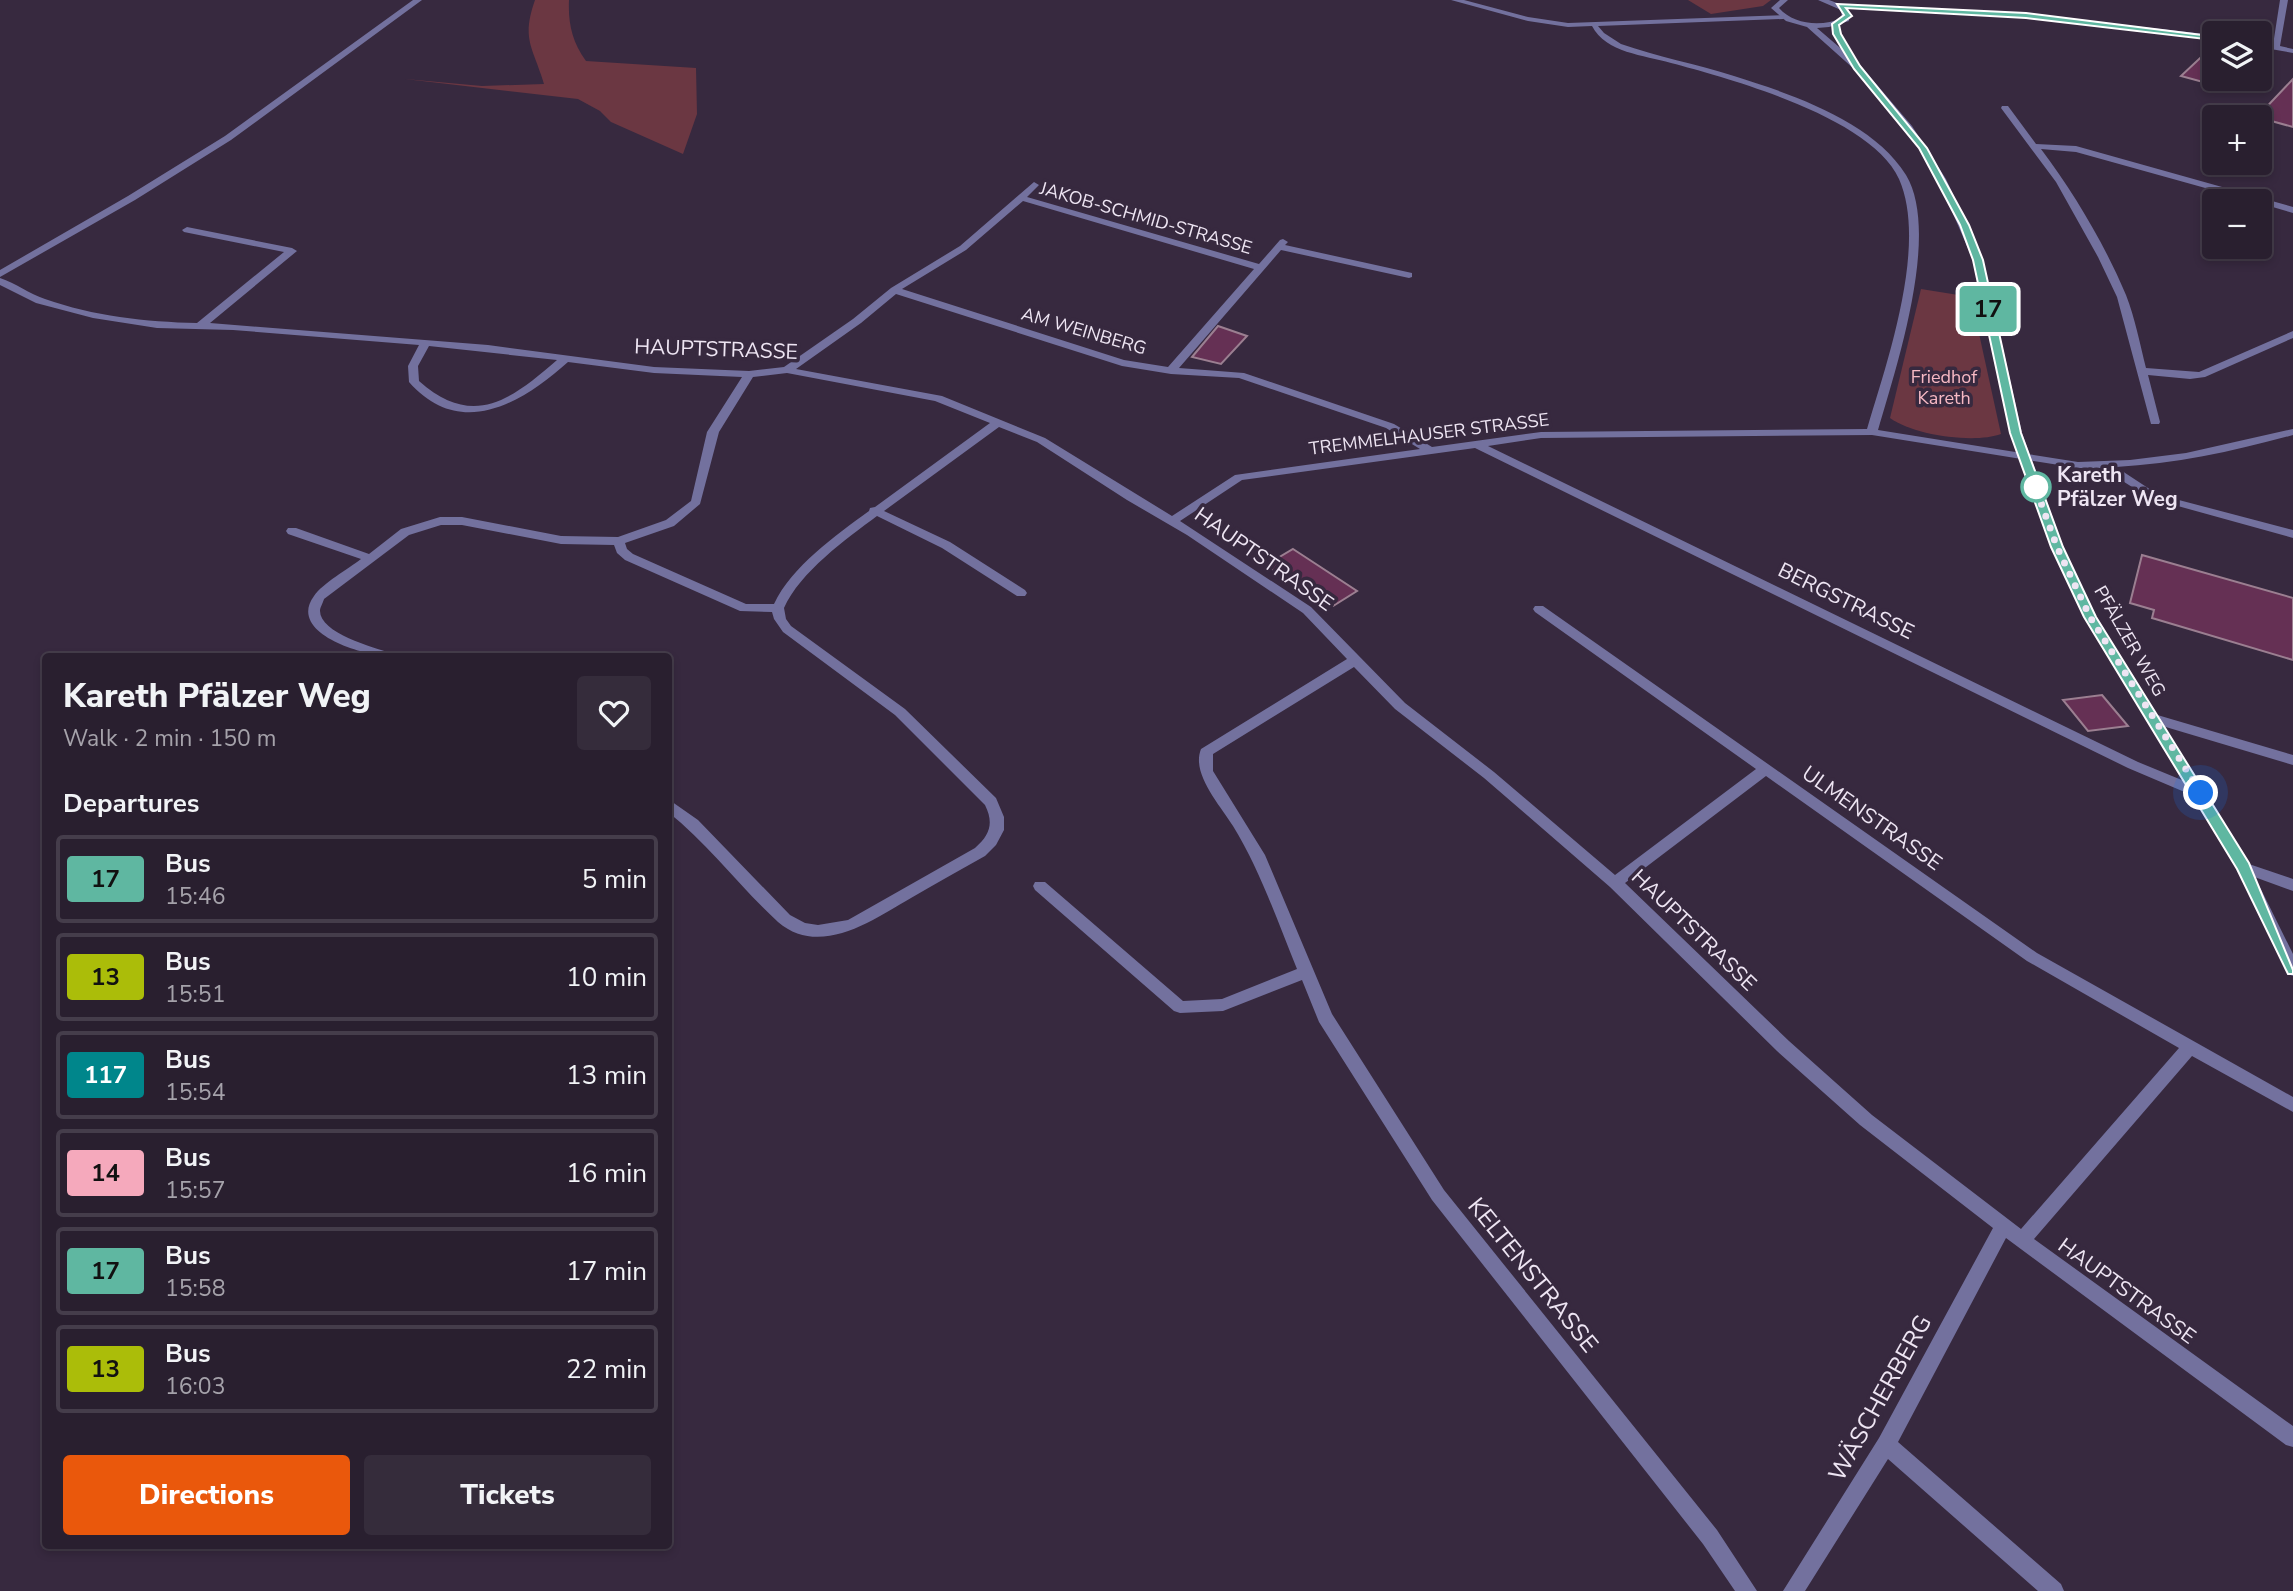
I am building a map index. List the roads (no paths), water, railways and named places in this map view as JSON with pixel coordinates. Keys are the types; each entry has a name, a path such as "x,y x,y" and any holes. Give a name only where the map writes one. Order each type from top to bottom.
{"street":[{"path":"0,274 219,144 319,73 373,29 418,0"},
{"path":"1455,0 1528,19 1595,27 1708,18 1783,17 1808,24 1836,24 1848,16 1899,10"},
{"path":"1822,0 1840,6 2026,16 2202,36"},
{"path":"1708,18 1780,2"},
{"path":"1780,2 1775,8 1783,17"},
{"path":"2276,48 2287,2"},
{"path":"1840,6 1848,16"},
{"path":"1808,24 1857,67"},
{"path":"1836,24 1837,34 1857,67"},
{"path":"1595,27 1610,42 1727,77 1829,115 1880,150 1902,176 1910,195 1913,222 1909,298 1872,432"},
{"path":"2272,47 2293,51"},
{"name":"PFÄLZER WEG","path":"1857,67 1923,148 1964,225 1978,260 2015,433 2057,547 2090,617 2201,793 2244,867 2293,970"},
{"path":"2005,108 2060,181 2103,257 2122,297 2155,422"},
{"path":"2032,146 2076,149 2293,210"},
{"name":"JAKOB-SCHMID-STRASSE","path":"894,290 963,248 1034,185"},
{"name":"JAKOB-SCHMID-STRASSE","path":"1021,198 1262,268"},
{"path":"187,230 292,251 200,326"},
{"path":"1171,371 1282,244 1409,275"},
{"name":"HAUPTSTRASSE","path":"0,281 40,301 93,315 156,325 488,348 654,370 749,374 787,370 938,398 1064,452 1307,610 1400,706 1489,775 1615,883 1783,1046 1855,1111 2003,1226 2293,1438"},
{"path":"787,370 857,321 894,290"},
{"name":"AM WEINBERG","path":"894,290 1122,363 1171,371 1240,375 1390,426 1430,450"},
{"path":"2141,371 2190,376 2200,374 2293,334"},
{"path":"426,343 413,366 414,382 426,397 442,406 470,411 493,407 519,396 539,383 564,360"},
{"path":"379,653 331,634 319,626 313,615 313,606 319,597 405,532 440,521 462,521 561,540 619,541 670,523 696,502 713,432 749,374"},
{"path":"672,807 693,824 785,919 796,927 813,931 832,932 853,925 980,852 993,841 999,827 998,815 991,803 900,712 787,629 780,619 778,608 793,582 850,528 956,457 998,422"},
{"name":"TREMMELHAUSER STRASSE","path":"1172,521 1239,477 1541,435 1872,432 2078,465 2106,466 2219,451 2293,432"},
{"name":"BERGSTRASSE","path":"1475,443 2133,765 2201,793"},
{"path":"2106,466 2144,490 2171,501 2293,534"},
{"path":"874,510 946,545 1021,593"},
{"path":"292,531 369,558"},
{"path":"619,541 621,550 629,557 744,608 778,608"},
{"name":"ULMENSTRASSE","path":"1539,609 2032,957 2293,1105"},
{"name":"KELTENSTRASSE","path":"1354,661 1206,752 1206,771 1258,855 1325,1017 1438,1195 1710,1536 1747,1591"},
{"name":"PFÄLZER WEG","path":"2154,719 2293,760"},
{"path":"1615,883 1765,770"},
{"path":"2244,867 2293,885"},
{"path":"1040,886 1180,1007 1223,1005 1306,972"},
{"path":"2022,1240 2190,1047"},
{"name":"WÄSCHERBERG","path":"1793,1591 1886,1445 2003,1226"},
{"path":"1886,1445 2054,1591"}],"place":[{"name":"Kareth Pfälzer Weg","path":"2036,487"}],"park label":[{"name":"Friedhof Kareth","path":"1944,387"}]}
